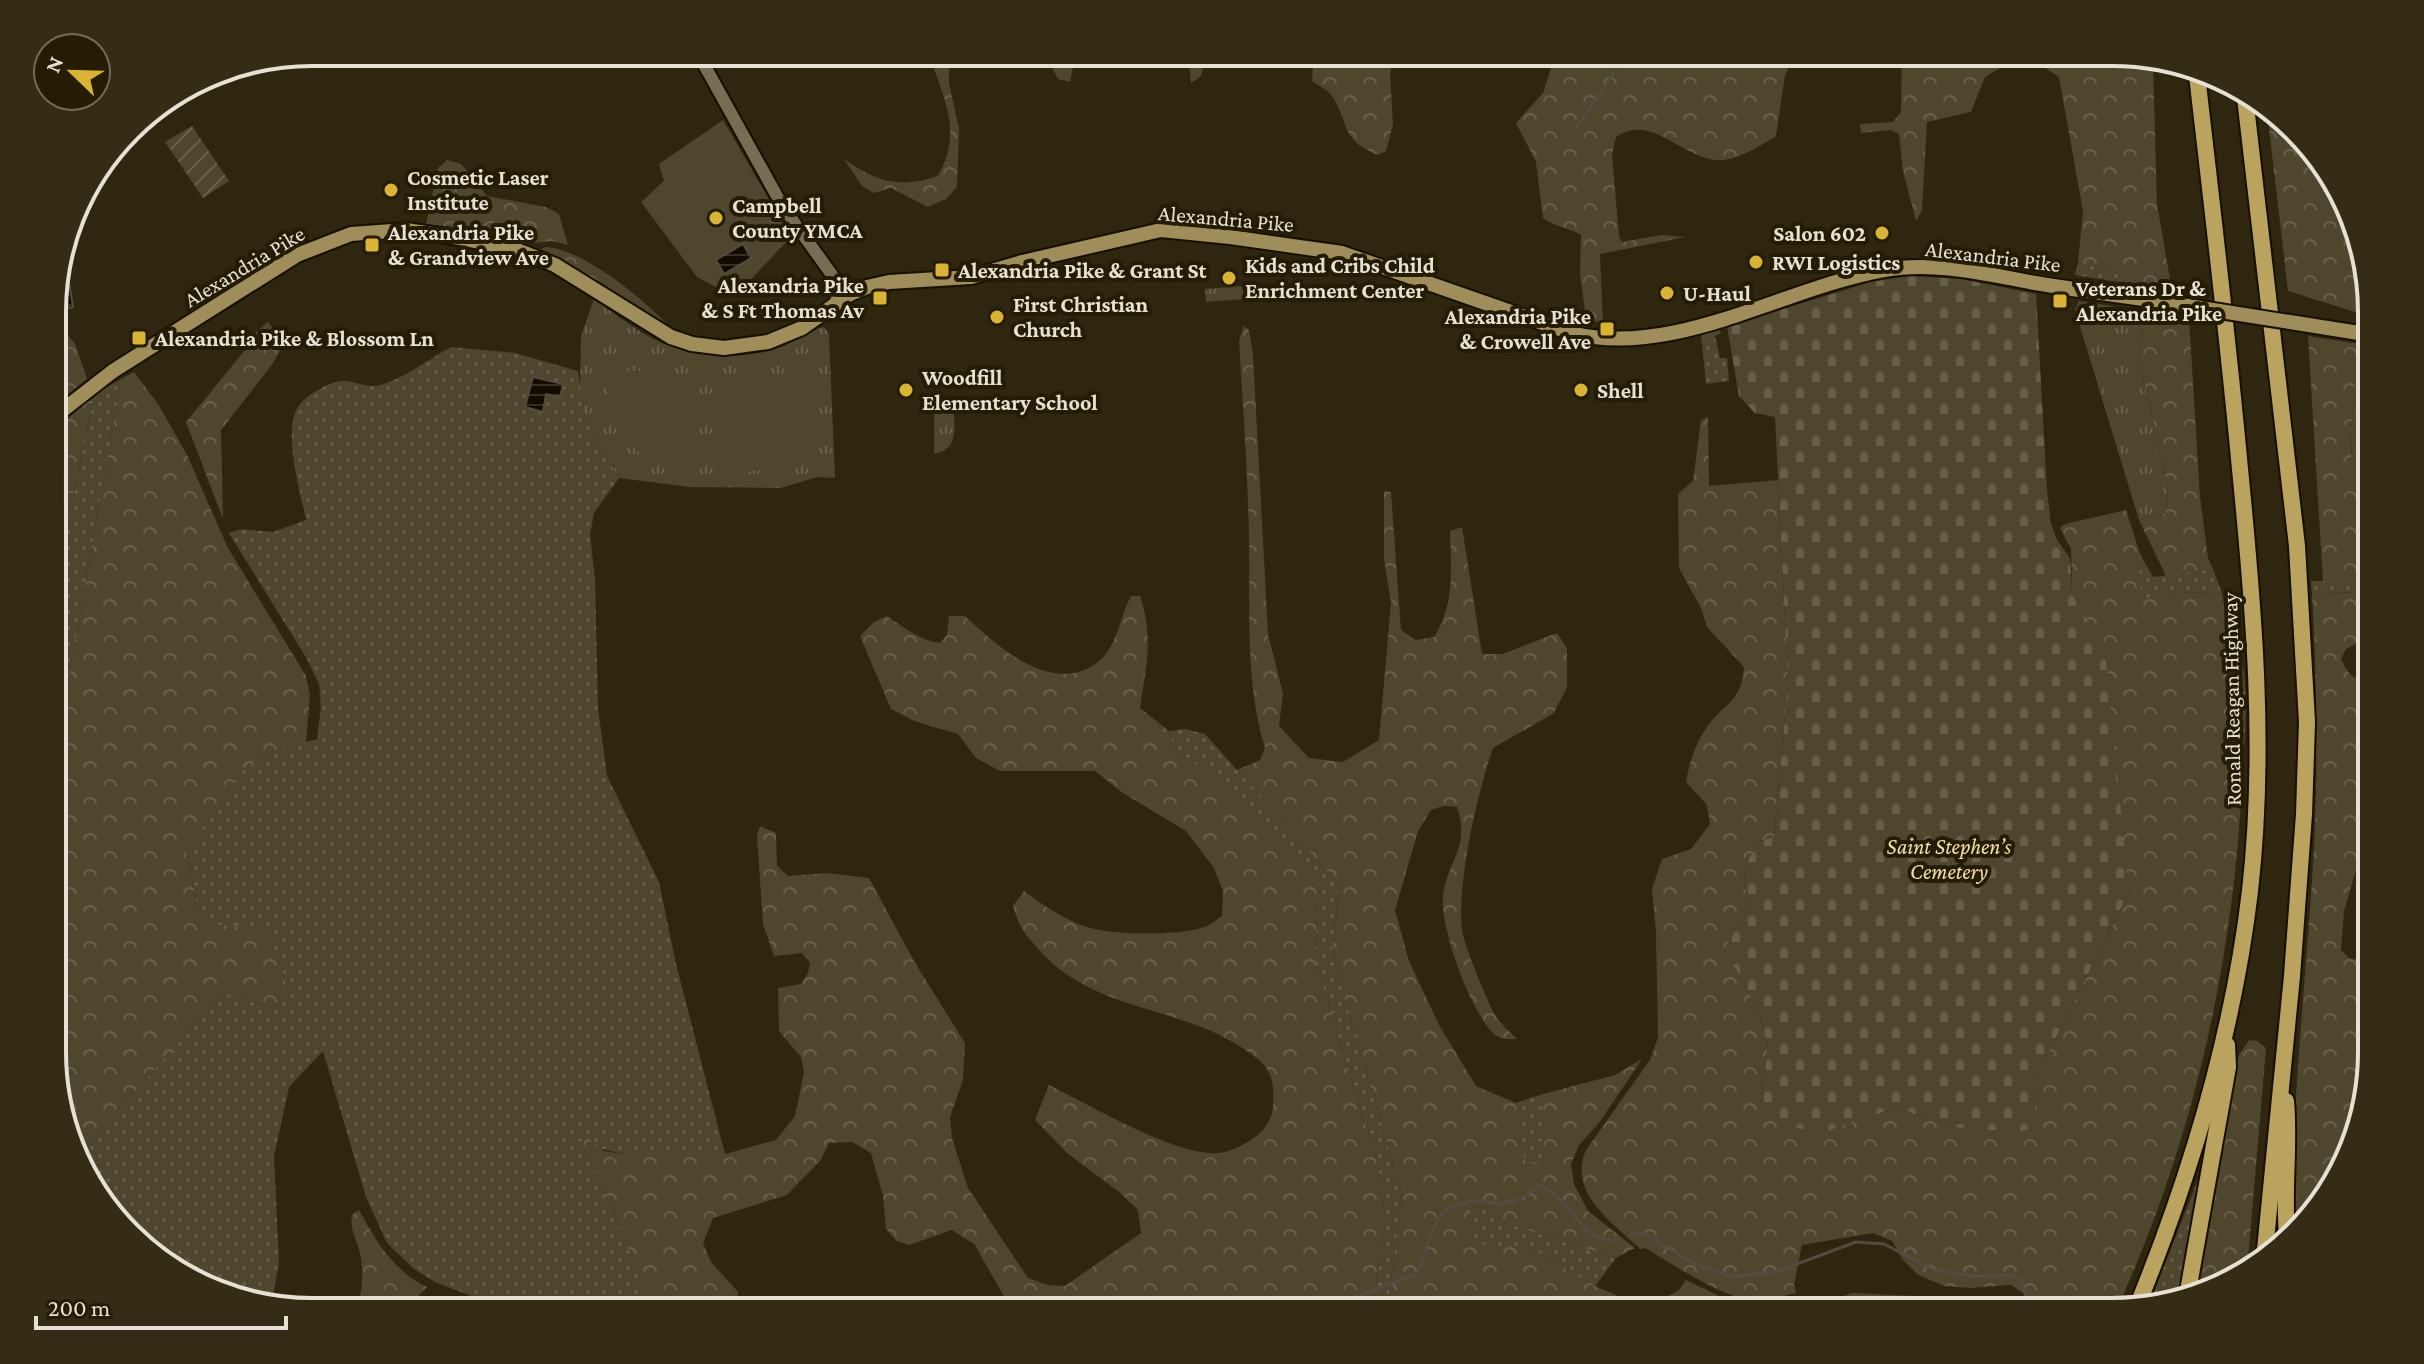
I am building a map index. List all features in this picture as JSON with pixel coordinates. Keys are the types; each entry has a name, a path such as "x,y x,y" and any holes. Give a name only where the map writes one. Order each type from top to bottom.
{"highway":[{"name":"Ronald Reagan Highway","path":"2141,1295 2175,1211 2227,1027 2250,890 2258,769 2254,601 2198,82"},
{"path":"2246,106 2297,546 2307,722 2304,814 2266,1243"},
{"path":"2189,1286 2228,1067 2227,1027"},
{"path":"2283,1065 2289,1132 2287,1225"}],"main road":[{"path":"705,67 783,207 835,279 837,304"},
{"name":"Alexandria Pike","path":"66,408 113,371 311,248 351,234 406,230 517,250 555,265 656,329 708,347 740,348 782,338 850,294 889,282 971,277 1161,230 1342,253 1571,333 1611,340 1664,334 1863,275 1906,268 1951,269 2357,333"}],"green space":[{"path":"1313,66 1392,66 1393,124 1386,151 1378,155 1357,143 1351,137 1332,96 1312,81"},
{"path":"1551,66 1790,66 1785,75 1776,136 1730,159 1715,160 1700,156 1644,130 1630,131 1616,137 1612,155 1619,237 1622,242 1662,235 1685,237 1600,254 1603,323 1586,319 1580,274 1581,235 1543,218 1536,162 1516,123 1543,93"},
{"path":"1902,66 2004,66 1985,77 1971,112 1927,122 1922,210 1916,221 1903,171 1899,134 1891,130 1861,133 1860,124 1893,122 1901,112"},
{"path":"2042,66 2153,70 2157,204 2172,291 2125,283 2114,271 2078,263 2083,211 2059,77"},
{"path":"933,67 949,67 949,83 959,129 957,187 946,199 928,207 891,188 874,193 862,186 844,159 867,173 889,181 912,182 938,176 950,144 945,99"},
{"path":"1052,67 1073,67 1070,82 1058,79"},
{"path":"1189,67 1203,67 1201,76 1191,83"},
{"name":"Campbell County YMCA","path":"723,120 791,237 738,293 729,294 697,277 641,202 664,181 659,164"},
{"path":"2268,123 2307,162 2333,203 2353,264 2357,313 2288,291"},
{"path":"192,126 229,181 203,198 165,142"},
{"path":"447,160 461,164 487,196 546,207 559,214 568,245 552,241 525,244 426,224 438,168"},
{"path":"541,249 561,250 595,266 645,303 670,327"},
{"path":"2078,263 2114,271 2125,283 2075,275"},
{"name":"Saint Stephen’s Cemetery","path":"1909,276 1961,279 2036,294 2051,524 2057,540 2070,558 2072,594 2105,653 2129,892 2034,1081 2035,1112 2028,1129 2020,1132 1953,1127 1903,1110 1883,1112 1824,1132 1783,1126 1760,1105 1767,1055 1763,1028 1746,986 1724,950 1747,910 1745,867 1757,842 1774,837 1788,683 1775,417 1755,413 1739,396 1727,326 1871,282"},
{"path":"1244,286 1245,299 1206,302 1205,289"},
{"path":"594,299 639,331 661,342 711,355 763,352 824,327 829,334 835,478 817,477 781,488 690,487 619,478 585,420 580,387 581,336"},
{"path":"2079,301 2144,311 2138,356 2167,484 2166,513 2139,520 2075,310"},
{"path":"2144,311 2189,318 2200,497 2208,558 2213,569 2166,576 2139,520 2166,513 2167,484 2138,356"},
{"path":"268,322 284,344 271,366 221,430 223,519 186,422 246,349 252,336"},
{"path":"1244,326 1249,330 1253,355 1268,634 1283,694 1279,726 1309,758 1343,762 1379,740 1391,603 1384,559 1384,491 1391,492 1401,630 1416,640 1434,637 1449,599 1450,531 1462,527 1482,654 1502,654 1557,633 1567,648 1567,687 1554,713 1493,748 1465,863 1461,910 1463,937 1493,1010 1517,1039 1499,1037 1485,1023 1475,1007 1451,948 1443,896 1460,844 1461,821 1457,807 1443,806 1431,810 1418,831 1395,910 1409,961 1439,1025 1476,1086 1516,1103 1526,1166 1543,1159 1543,1094 1615,1075 1642,1059 1599,1123 1579,1145 1571,1164 1574,1184 1588,1211 1635,1248 1616,1258 1502,1222 1492,1206 1467,1209 1470,1243 1533,1249 1595,1286 1621,1297 1389,1297 1402,1195 1332,954 1340,886 1237,770 1260,760 1265,748 1251,672 1248,492 1239,340"},
{"path":"1719,329 1721,333 1715,336 1720,358 1727,358 1729,381 1706,384 1701,334"},
{"path":"66,333 75,344 87,379 68,394"},
{"path":"2308,336 2357,344 2351,429 2352,465 2357,476 2357,575 2356,582 2323,581"},
{"path":"451,347 515,353 578,371 585,420 619,478 594,513 590,535 595,579 598,708 607,776 659,882 676,964 725,1154 624,1154 581,1144 598,1176 649,1298 475,1298 435,1282 414,1269 387,1243 366,1197 323,1051 289,1087 274,1156 279,1263 273,1295 218,1279 189,1265 150,1237 127,1214 108,1188 85,1146 177,1045 204,1007 228,995 272,1007 291,996 264,929 214,925 199,915 187,850 245,768 268,753 317,739 321,707 319,684 307,659 229,533 241,529 273,532 306,520 292,442 295,412 305,399 339,381 375,386 408,373"},
{"path":"628,371 653,371 653,380 691,381 696,384 699,468 672,468 654,462 631,445 616,422 608,395 608,381 628,380"},
{"path":"134,372 158,404 187,455 228,548 306,676 310,695 306,743 268,753 245,768 187,851 199,915 215,925 264,928 291,996 272,1007 228,995 204,1007 177,1045 85,1146 74,1115 66,1052 66,692 119,393 116,382"},
{"path":"2357,372 2357,476 2352,465 2351,429"},
{"path":"821,373 819,416 801,449 765,470 720,473 718,376"},
{"path":"116,382 119,393 66,692 66,527 95,393"},
{"path":"95,393 66,527 66,421"},
{"path":"937,398 954,398 954,415 934,415"},
{"path":"934,415 954,415 954,428 953,440 947,449 934,454"},
{"path":"1708,417 1709,486 1778,480 1788,683 1774,837 1757,842 1745,867 1747,910 1724,950 1746,986 1763,1028 1767,1055 1760,1105 1883,1112 1903,1110 1953,1127 2035,1112 2034,1081 2129,892 2087,624 2072,594 2071,549 2060,528 2065,524 2126,510 2140,554 2139,584 2142,594 2148,598 2177,592 2222,593 2228,635 2242,662 2246,706 2237,851 2229,919 2218,987 2187,1119 2143,1248 2122,1297 2026,1297 2011,1285 1971,1288 1944,1286 1918,1275 1903,1260 1892,1241 1873,1233 1802,1245 1794,1285 1796,1293 1777,1297 1737,1297 1701,1281 1645,1248 1640,1249 1606,1218 1588,1193 1582,1166 1586,1150 1650,1060 1658,1038 1652,889 1662,859 1691,849 1710,824 1707,805 1686,782 1687,775 1694,752 1709,724 1737,694 1744,667 1707,627 1701,608 1679,568 1678,494 1693,481 1701,420"},
{"path":"2352,465 2357,471 2357,592 2312,593 2311,581 2356,581"},
{"path":"2140,554 2153,577 2213,569 2222,593 2177,592 2148,598 2142,594 2139,584"},
{"path":"2357,592 2357,643 2346,649 2341,659 2352,676 2357,678 2357,866 2344,911 2341,950 2349,958 2357,960 2357,1068 2350,1111 2333,1161 2292,1219 2297,1086 2315,816 2312,593"},
{"path":"1131,596 1140,596 1147,626 1148,652 1140,708 1169,731 1176,752 1199,766 1246,807 1317,879 1316,963 1378,1165 1385,1222 1374,1297 1005,1298 974,1244 952,1230 909,1245 897,1241 886,1229 883,1196 871,1153 852,1142 829,1143 820,1161 787,1195 713,1218 703,1243 711,1262 738,1292 737,1298 649,1298 598,1176 581,1144 586,1137 604,1151 624,1154 725,1154 776,1140 795,1116 804,1072 801,1057 779,1031 778,988 801,984 810,963 802,953 774,956 763,924 757,836 760,826 776,833 777,866 788,876 826,873 869,878 915,963 965,1043 963,1080 950,1117 952,1138 968,1188 1028,1278 1048,1285 1065,1286 1141,1233 1138,1210 1067,1153 1035,1120 1049,1085 1133,1128 1200,1152 1218,1153 1235,1148 1255,1137 1266,1125 1273,1111 1272,1082 1268,1071 1258,1060 1226,1038 1115,998 1063,972 1026,935 1013,906 1024,891 1067,919 1095,929 1151,934 1183,932 1207,926 1222,916 1223,891 1214,868 1186,831 1123,793 1095,771 1000,771 976,758 958,734 914,721 891,709 860,636 874,622 887,616 919,636 940,643 947,635 949,616 965,616 1009,653 1044,671 1062,674 1080,671 1104,656 1114,640"},
{"path":"1185,729 1205,734 1340,886 1332,954 1402,1195 1389,1297 1374,1297 1385,1222 1378,1165 1316,963 1317,879 1199,766 1176,752 1169,731"},
{"path":"2249,1040 2257,1041 2266,1048 2248,1256 2221,1273 2195,1284 2200,1240 2239,1055"},
{"path":"1543,1094 1543,1160 1525,1166 1516,1103"},
{"path":"2199,1177 2181,1288 2153,1294"},
{"path":"1492,1206 1502,1222 1616,1258 1595,1286 1533,1249 1470,1244 1466,1209"},
{"path":"359,1210 395,1264 427,1287 416,1298 359,1298 362,1268 352,1229 352,1215"},
{"path":"1686,1280 1721,1297 1666,1297 1679,1290"},
{"path":"1853,1293 1916,1297 1841,1297"},
{"path":"296,1296 337,1298 312,1298"}],"shaded area":[{"path":"743,244 751,258 724,274 716,260"},
{"path":"68,282 73,307 66,308"},
{"path":"533,377 563,384 560,397 546,394 543,412 525,407"}],"waterway":[{"path":"1576,128 1619,66"},
{"path":"1355,1297 1418,1273 1431,1233 1444,1210 1475,1200 1501,1204 1522,1198 1540,1185 1562,1201 1585,1229 1606,1239 1620,1240"},
{"path":"1630,1234 1643,1233 1693,1263 1731,1277 1778,1271 1856,1242 1884,1244 1934,1270 1974,1276 2006,1275 2021,1280 2026,1297"}],"place":[{"name":"Cosmetic Laser Institute","path":"391,190"},
{"name":"Campbell County YMCA","path":"716,218"},
{"name":"Salon 602","path":"1882,233"},
{"name":"Alexandria Pike & Grandview Ave","path":"372,245"},
{"name":"RWI Logistics","path":"1756,262"},
{"name":"Alexandria Pike & Grant St","path":"942,270"},
{"name":"Kids and Cribs Child Enrichment Center","path":"1229,278"},
{"name":"U-Haul","path":"1667,293"},
{"name":"Alexandria Pike & S Ft Thomas Av","path":"880,298"},
{"name":"Veterans Dr & Alexandria Pike","path":"2060,301"},
{"name":"First Christian Church","path":"997,317"},
{"name":"Alexandria Pike & Crowell Ave","path":"1607,329"},
{"name":"Alexandria Pike & Blossom Ln","path":"139,338"},
{"name":"Woodfill Elementary School","path":"906,390"},
{"name":"Shell","path":"1581,390"}]}
